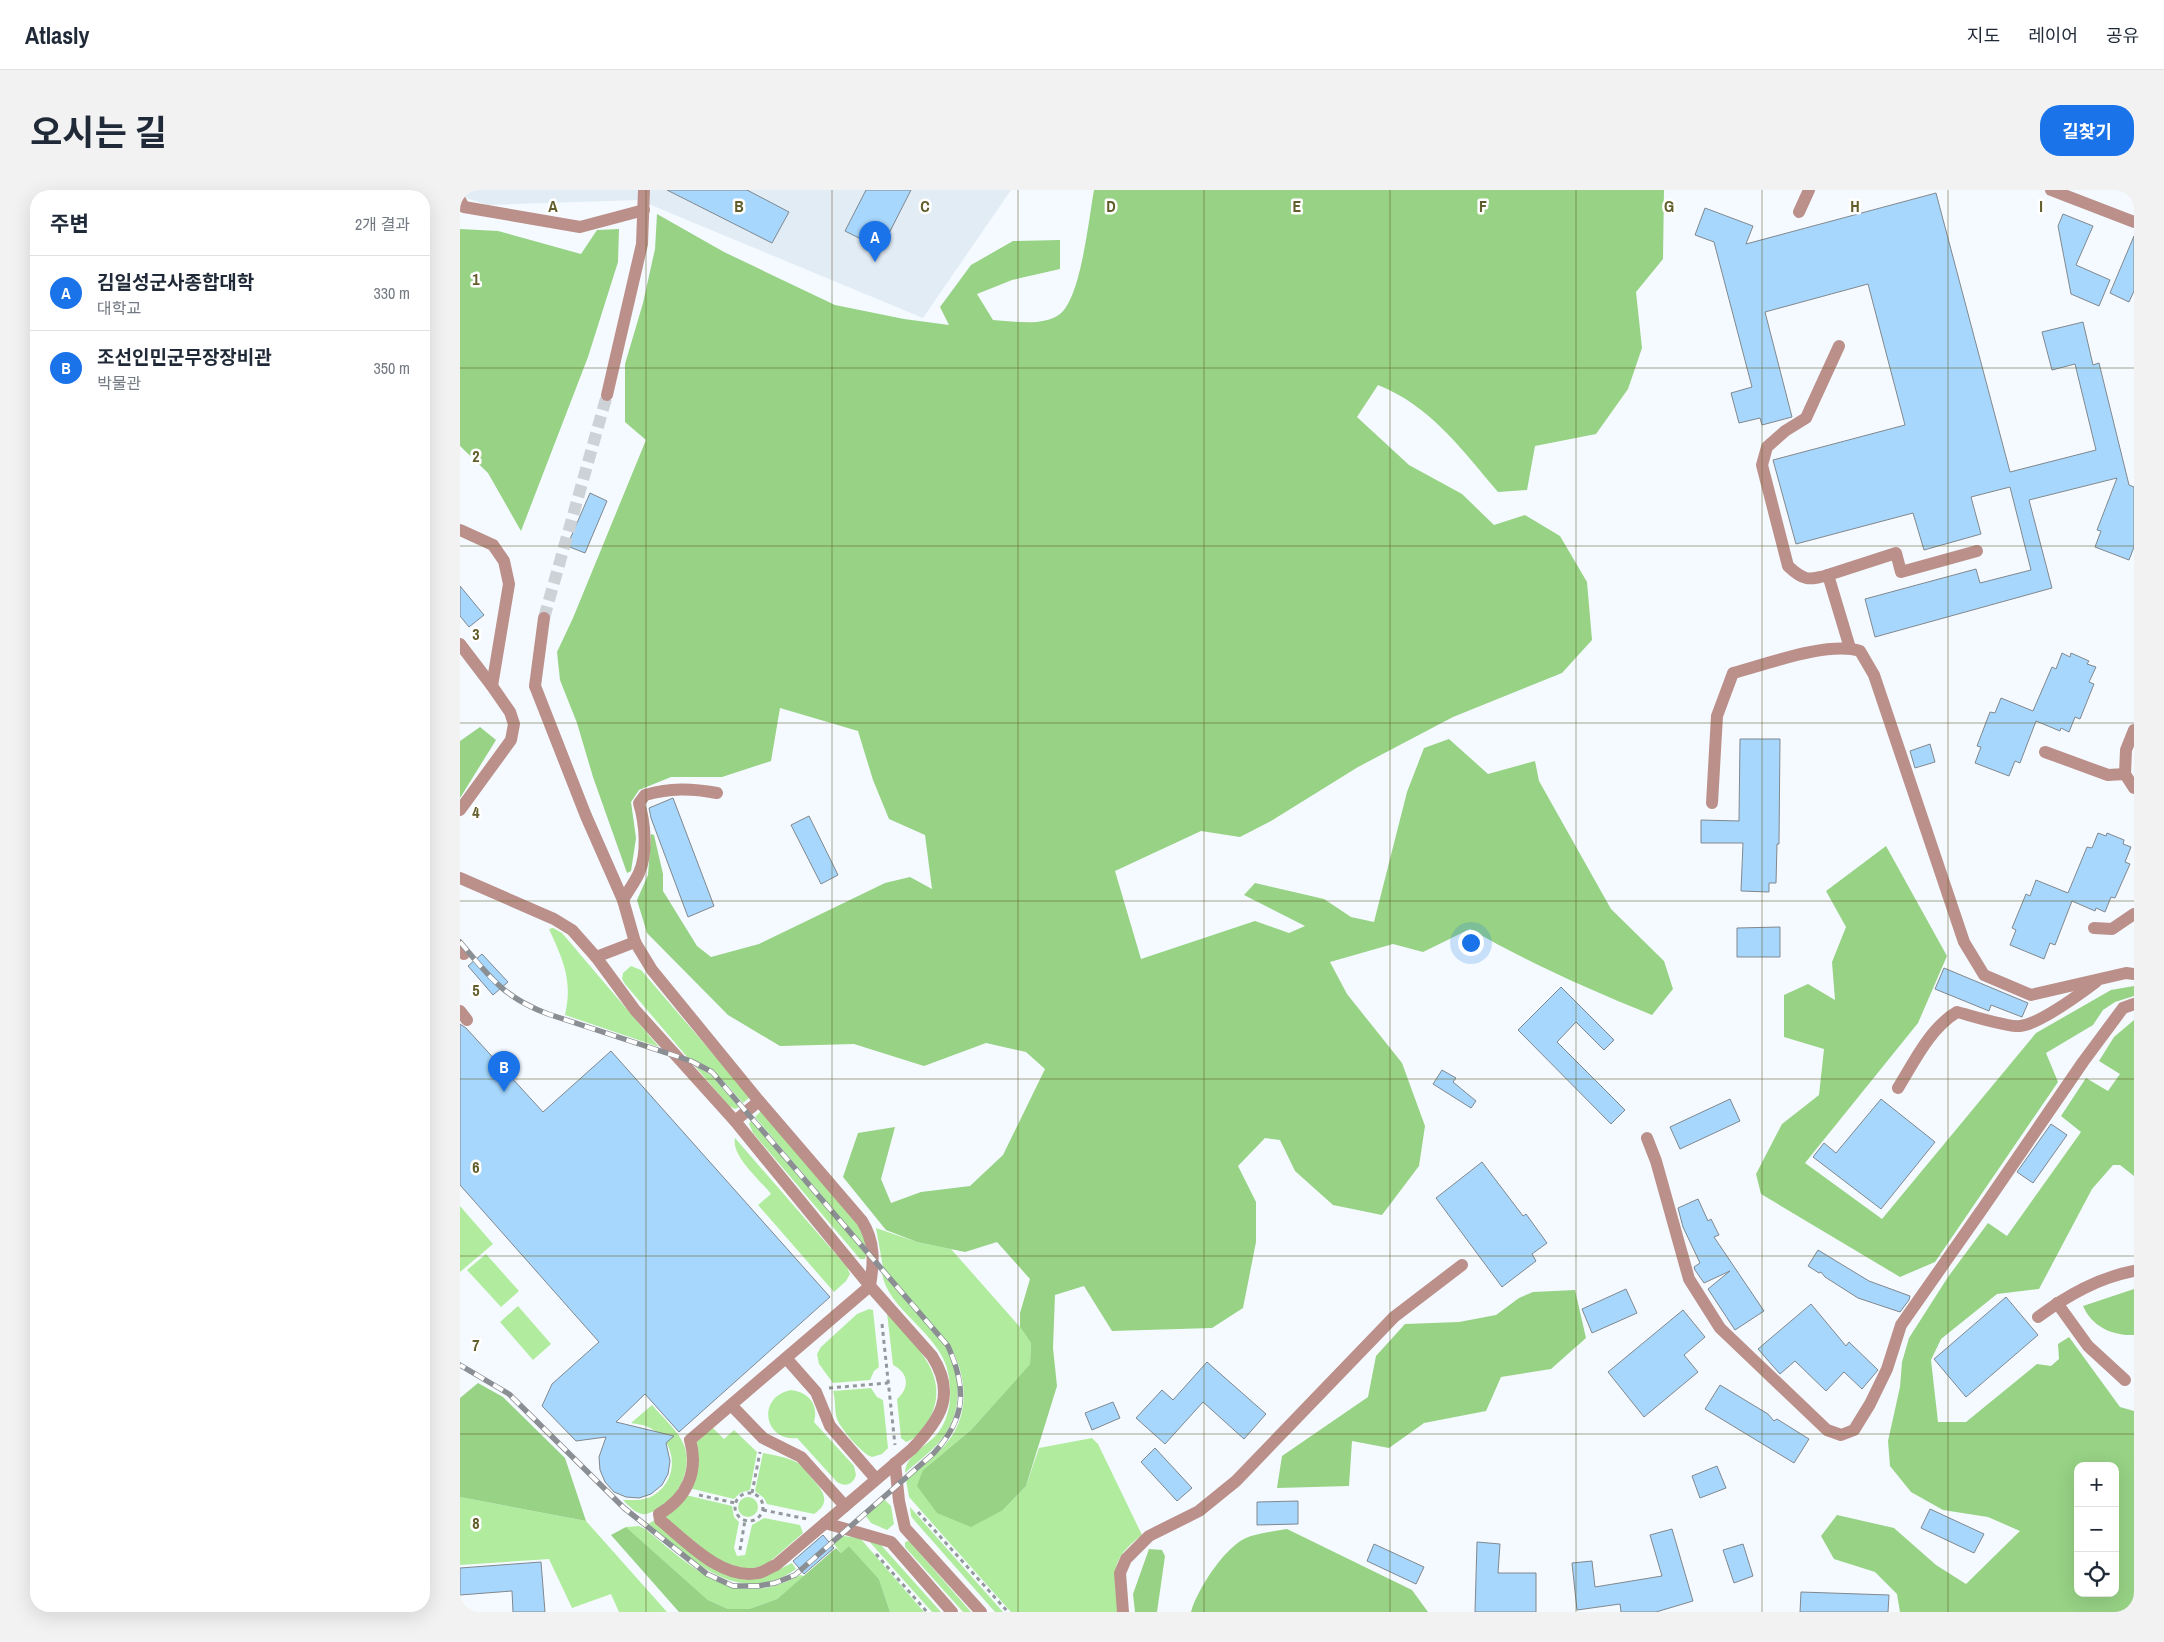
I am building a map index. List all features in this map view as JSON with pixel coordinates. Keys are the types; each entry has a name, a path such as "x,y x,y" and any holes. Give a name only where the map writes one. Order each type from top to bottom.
{"street":[{"path":"607,395 642,244 644,190"},
{"path":"1799,212 1808,190"},
{"path":"2051,190 2134,222"},
{"path":"460,200 464,207 580,227 644,210"},
{"path":"1839,346 1806,418 1785,431 1767,447 1762,465 1788,566 1799,576 1811,580 1896,553 1901,572 1977,551"},
{"path":"460,530 493,545 504,561 509,584 492,686"},
{"path":"1828,575 1850,648"},
{"path":"460,878 554,919 572,930 596,957 635,1010 735,1121 870,1286 932,1356 940,1368 944,1393 943,1405 931,1429 895,1463 776,1565 758,1573 738,1572 711,1562 660,1520 659,1514 677,1502 686,1492 694,1458 690,1440 870,1286 874,1260 869,1232 862,1220 760,1101 652,970 636,942 623,900 586,816 535,686 544,618"},
{"path":"460,644 492,686 514,724 511,740 460,810"},
{"path":"1712,803 1717,716 1733,673 1831,648 1850,648 1860,651 1874,675 1964,942 1984,975 2031,995 2126,973 2134,974"},
{"path":"2134,730 2126,750 2126,774 2134,788"},
{"path":"2046,752 2108,775 2126,774"},
{"path":"623,900 640,872 644,852 643,816 639,803 645,795 667,789 694,789 717,793"},
{"path":"2094,928 2112,929 2134,914"},
{"path":"596,957 636,942"},
{"path":"1898,1088 1930,1038 1948,1017 1956,1012 2019,1027 2070,1002 2100,979"},
{"path":"1647,1138 1656,1161 1689,1280 1720,1328 1827,1430 1841,1435 1854,1430 1870,1404 1887,1369 1901,1325 2083,1062 2123,1008 2134,1004"},
{"path":"735,1121 760,1101"},
{"path":"1123,1612 1120,1573 1126,1559 1149,1536 1199,1511 1236,1481 1394,1317 1462,1265"},
{"path":"2038,1316 2066,1296 2116,1275 2134,1271"},
{"path":"2057,1303 2088,1346 2125,1380"},
{"path":"786,1358 816,1392 830,1426 876,1479"},
{"path":"732,1406 763,1438 801,1457 845,1506"},
{"path":"895,1463 905,1528 981,1612"},
{"path":"825,1523 891,1542 952,1612"},
{"path":"891,1542 905,1528"}],"path":[{"path":"880,1296 895,1463"},
{"path":"816,1392 833,1387 888,1383"},
{"path":"752,1493 763,1438"},
{"path":"686,1492 735,1504"},
{"path":"752,1493 761,1499 762,1510 756,1519 746,1520 737,1514 735,1504 741,1494 752,1493"},
{"path":"900,1501 910,1501 1008,1612"},
{"path":"762,1510 825,1523"},
{"path":"740,1550 746,1520"},
{"path":"867,1535 865,1542 927,1612"}],"shaded area":[{"path":"460,190 1011,190 923,318 639,200 488,205 460,196"}],"green space":[{"path":"1094,190 1664,190 1663,259 1636,292 1642,348 1628,389 1596,434 1535,446 1527,490 1498,492 1458,445 1430,417 1397,394 1378,385 1357,417 1409,465 1462,494 1494,525 1525,515 1560,536 1587,582 1592,640 1562,673 1453,717 1358,767 1271,821 1240,837 1201,831 1115,871 1141,959 1255,921 1289,933 1305,926 1244,895 1255,883 1324,899 1351,917 1374,922 1407,792 1424,748 1449,739 1488,774 1535,761 1539,781 1611,909 1664,961 1673,989 1652,1015 1560,975 1470,929 1423,952 1393,944 1330,962 1347,994 1402,1063 1425,1126 1419,1166 1382,1215 1333,1205 1295,1171 1280,1140 1265,1138 1238,1166 1256,1202 1256,1242 1243,1308 1212,1328 1112,1331 1084,1286 1055,1295 1053,1348 1057,1386 1026,1486 1003,1510 971,1527 937,1513 917,1486 923,1470 971,1430 1030,1364 1031,1343 1020,1327 1020,1313 1030,1279 997,1242 965,1252 917,1242 886,1230 843,1177 858,1133 895,1127 881,1179 891,1203 921,1192 970,1186 1003,1155 1045,1069 1026,1052 986,1043 924,1066 854,1044 780,1046 728,1015 647,933 637,900 648,875 651,834 654,835 663,874 663,891 697,946 711,957 759,944 885,883 910,877 932,889 925,835 889,819 873,780 858,731 780,708 771,761 722,777 671,777 639,790 631,802 636,838 631,871 627,873 593,777 577,723 560,680 557,652 573,618 646,440 625,422 625,364 643,303 655,249 657,214 724,252 835,305 904,319 949,325 940,307 971,265 1013,241 1060,240 1060,269 1012,280 977,294 993,320 1037,322 1045,321 1060,314 1073,292 1079,275 1087,237"},
{"path":"460,229 498,231 581,254 597,230 619,229 618,262 588,357 521,531 488,473 460,446"},
{"path":"480,727 496,740 460,798 460,741"},
{"path":"1886,846 1947,956 1918,1023 1805,1163 1882,1219 2036,1033 2111,990 2134,986 2134,996 2115,1002 2103,1010 2093,1025 2046,1053 2058,1082 1935,1262 1900,1277 1761,1194 1756,1174 1782,1124 1819,1095 1824,1049 1784,1037 1784,995 1808,984 1835,1000 1832,962 1846,927 1826,891"},
{"path":"553,928 562,933 659,1047 565,1015 568,991 567,981 559,951 549,929"},
{"path":"631,966 641,970 750,1097 743,1103 713,1071 688,1058 625,984 622,979 623,973"},
{"path":"2134,1020 2134,1176 2120,1165 2113,1165 2092,1189 2039,1289 1997,1294 1941,1339 1931,1360 1938,1422 1966,1422 2037,1364 2051,1366 2059,1359 2058,1344 2069,1337 2120,1407 2134,1411 2134,1612 1900,1612 1897,1594 1875,1572 1834,1559 1821,1536 1837,1515 1894,1528 1936,1565 1966,1584 2020,1531 1988,1517 1943,1510 1911,1492 1890,1466 1888,1441 1900,1387 1902,1362 1909,1338 1948,1277 1988,1223 2007,1236 2081,1132 2061,1116 2086,1078 2108,1091 2120,1074 2099,1061 2114,1037"},
{"path":"694,1065 711,1075 739,1107 735,1109 729,1106"},
{"path":"762,1110 865,1234 865,1246 755,1117"},
{"path":"751,1120 866,1254 865,1259 860,1259 753,1133 749,1124"},
{"path":"735,1138 847,1267 850,1274 846,1281 834,1292 758,1205 771,1194 742,1160 737,1152"},
{"path":"460,1206 493,1244 460,1272"},
{"path":"876,1228 917,1242 951,1249 1020,1327 1031,1343 1030,1364 971,1430 923,1470 1003,1510 1026,1486 1039,1448 1092,1438 1098,1444 1142,1535 1131,1544 1118,1561 1115,1587 1118,1612 1011,1612 909,1497 906,1480 940,1451 949,1440 961,1417 964,1392 959,1367 949,1344 883,1267"},
{"path":"486,1254 519,1291 501,1307 467,1270"},
{"path":"882,1273 946,1347 955,1369 957,1380 957,1403 950,1426 936,1446 905,1473 906,1467 913,1456 942,1427 948,1414 950,1385 945,1363 938,1349 894,1300 886,1287"},
{"path":"2134,1289 2134,1335 2118,1334 2104,1329 2092,1320 2083,1306"},
{"path":"1575,1290 1586,1338 1551,1369 1501,1377 1486,1411 1424,1423 1389,1448 1352,1441 1349,1486 1277,1488 1282,1456 1368,1397 1376,1356 1405,1324 1459,1322 1496,1315 1519,1298 1533,1292"},
{"path":"518,1306 551,1344 533,1360 500,1322"},
{"path":"869,1309 873,1310 879,1367 874,1371 870,1380 833,1383 819,1364 817,1354 821,1347 857,1314"},
{"path":"887,1313 918,1348 933,1374 936,1387 936,1402 928,1422 917,1436 906,1442 901,1438 897,1399 906,1386 906,1381 902,1372 893,1365"},
{"path":"478,1383 503,1397 565,1458 586,1521 460,1497 460,1398"},
{"path":"871,1388 877,1397 883,1400 888,1448 882,1454 872,1457 847,1435 839,1423 836,1416 833,1391"},
{"path":"791,1390 802,1393 811,1400 815,1410 814,1422 854,1466 856,1475 851,1483 846,1485 837,1482 797,1438 786,1437 777,1433 771,1426 768,1418 769,1409 773,1401 780,1394"},
{"path":"652,1405 683,1442 687,1457 684,1475 676,1492 664,1505 644,1514 634,1510 623,1500 643,1499 654,1495 668,1480 672,1460 666,1442 659,1434 643,1425 631,1423"},
{"path":"712,1427 724,1439 734,1430 757,1452 750,1490 740,1493 734,1499 689,1488 694,1445"},
{"path":"763,1453 780,1456 802,1466 824,1495 823,1505 820,1509 814,1514 767,1504 764,1498 755,1491"},
{"path":"686,1495 732,1506 734,1517 739,1522 734,1548 737,1556 745,1555 752,1525 764,1518 800,1525 803,1533 766,1565 748,1569 720,1562 664,1517"},
{"path":"460,1497 586,1521 667,1612 619,1612 611,1594 572,1608 549,1559 460,1565"},
{"path":"744,1497 752,1497 758,1503 758,1511 752,1517 744,1517 738,1511 738,1503"},
{"path":"884,1499 891,1506 894,1524 887,1530 871,1523 865,1515"},
{"path":"910,1507 1003,1612 995,1612 914,1520 911,1516"},
{"path":"655,1520 709,1564 772,1573 792,1563 796,1569 775,1580 755,1584 735,1582 716,1575 681,1551 648,1524"},
{"path":"639,1526 698,1571 716,1581 735,1587 755,1589 776,1585 800,1575 804,1576 777,1599 749,1609 728,1609 708,1600 626,1527"},
{"path":"626,1527 708,1600 728,1609 749,1609 777,1599 836,1548 841,1553 849,1546 879,1579 890,1612 679,1612 611,1535"},
{"path":"1287,1529 1412,1590 1428,1612 1191,1612 1211,1572 1234,1546 1251,1536"},
{"path":"843,1536 860,1538 924,1612 890,1612 879,1579 849,1546 841,1553 834,1544"},
{"path":"868,1540 881,1545 941,1612 932,1612"},
{"path":"908,1541 971,1612 963,1612 905,1547 905,1542"},
{"path":"1149,1549 1162,1550 1165,1556 1157,1612 1135,1612 1133,1594"}],"building":[{"path":"667,190 747,190 789,212 772,243"},
{"path":"866,190 911,190 881,249 845,231"},
{"path":"1936,193 2010,472 2096,450 2075,364 2052,370 2042,332 2083,322 2093,365 2099,363 2129,485 2134,487 2134,547 2129,560 2095,547 2101,531 2097,530 2117,478 2029,500 2052,588 1875,637 1865,599 1976,569 1980,583 2031,570 2010,487 1971,497 1981,534 1924,550 1913,513 1796,544 1773,460 1905,425 1868,284 1765,312 1792,417 1762,425 1760,418 1739,423 1731,393 1752,387 1714,242 1695,235 1705,208 1753,226 1746,244"},
{"path":"2063,214 2093,226 2076,265 2110,280 2099,306 2071,294 2058,226"},
{"path":"2134,236 2134,291 2129,302 2110,293"},
{"path":"590,493 607,501 585,553 567,546"},
{"path":"460,586 484,615 469,627 460,616"},
{"path":"2062,653 2070,657 2071,653 2089,661 2087,664 2096,667 2089,682 2094,684 2080,719 2075,717 2069,732 2061,728 2060,731 2036,721 2020,763 2015,761 2009,776 1975,763 1981,747 1977,746 1990,712 1995,713 2001,698 2033,711 2052,667 2056,669"},
{"path":"1740,739 1780,739 1779,844 1777,844 1776,883 1769,883 1769,892 1741,891 1743,843 1701,843 1701,820 1739,821"},
{"path":"1930,744 1935,762 1915,768 1910,751"},
{"path":"673,798 714,906 688,917 649,808"},
{"path":"809,816 838,875 821,884 791,825"},
{"path":"2098,833 2106,836 2107,833 2124,840 2123,844 2131,847 2125,862 2130,864 2115,898 2111,897 2105,912 2096,908 2095,911 2072,901 2055,945 2050,943 2044,959 2010,945 2016,930 2012,928 2026,894 2030,896 2036,880 2068,893 2087,847 2092,848"},
{"path":"1780,927 1780,957 1737,957 1737,928"},
{"path":"482,954 508,982 493,995 468,966"},
{"path":"1944,968 2028,1003 2022,1017 1991,1005 1989,1011 1935,989"},
{"path":"1561,987 1614,1040 1604,1050 1576,1022 1557,1042 1625,1110 1611,1124 1518,1030"},
{"path":"460,1024 466,1028 543,1112 611,1051 830,1297 679,1432 645,1394 616,1422 674,1436 666,1443 670,1461 668,1474 662,1485 651,1494 639,1498 626,1497 614,1492 605,1482 600,1470 599,1457 606,1437 576,1441 542,1406 552,1384 599,1342 460,1185"},
{"path":"1442,1070 1456,1078 1453,1082 1476,1101 1471,1108 1433,1084"},
{"path":"1730,1099 1740,1121 1680,1149 1670,1127"},
{"path":"1881,1099 1935,1142 1881,1209 1813,1157 1824,1143 1836,1153"},
{"path":"2051,1124 2067,1135 2033,1183 2017,1172"},
{"path":"1482,1162 1523,1216 1526,1214 1547,1243 1532,1254 1536,1261 1502,1287 1436,1198"},
{"path":"1698,1199 1708,1221 1711,1219 1719,1235 1714,1237 1764,1311 1735,1330 1708,1289 1730,1271 1704,1283 1694,1267 1700,1263 1683,1227 1678,1208"},
{"path":"1818,1250 1869,1281 1910,1296 1909,1300 1900,1312 1858,1298 1825,1277 1821,1272 1819,1273 1808,1266"},
{"path":"1626,1289 1637,1313 1592,1333 1582,1309"},
{"path":"2006,1297 2038,1335 1966,1397 1934,1359"},
{"path":"1811,1304 1846,1346 1849,1342 1878,1370 1862,1389 1844,1372 1826,1391 1795,1361 1780,1374 1758,1349"},
{"path":"1683,1310 1705,1337 1684,1355 1698,1372 1644,1417 1608,1372"},
{"path":"1207,1362 1266,1414 1244,1439 1203,1402 1165,1444 1136,1418 1162,1390 1173,1400"},
{"path":"1720,1385 1768,1414 1774,1421 1777,1419 1809,1439 1794,1463 1705,1409"},
{"path":"1113,1402 1120,1418 1092,1430 1085,1413"},
{"path":"1155,1448 1192,1488 1177,1501 1141,1462"},
{"path":"1717,1466 1726,1488 1700,1498 1692,1476"},
{"path":"1298,1501 1298,1524 1257,1525 1257,1502"},
{"path":"1930,1509 1984,1534 1974,1553 1921,1528"},
{"path":"1672,1529 1693,1601 1656,1612 1621,1612 1620,1604 1577,1610 1572,1563 1592,1561 1595,1587 1662,1576 1650,1535"},
{"path":"823,1535 834,1548 804,1574 793,1561"},
{"path":"1477,1542 1500,1544 1498,1573 1536,1573 1536,1612 1475,1612"},
{"path":"1374,1544 1424,1567 1416,1584 1367,1561"},
{"path":"1743,1544 1753,1576 1734,1583 1723,1550"},
{"path":"541,1562 545,1612 513,1612 512,1591 460,1595 460,1568"},
{"path":"1801,1592 1889,1595 1888,1612 1800,1612"}],"tunnel":[{"path":"544,618 607,395"}],"railway":[{"path":"460,942 489,976 519,1001 548,1014 691,1061 712,1072 948,1346 958,1376 960,1402 958,1415 952,1428 934,1453 795,1575 775,1583 758,1586 733,1586 707,1574 624,1508 509,1394 460,1365"}],"place":[{"name":"김일성군사종합대학","path":"875,262"},
{"name":"조선인민군무장장비관","path":"504,1092"}]}
